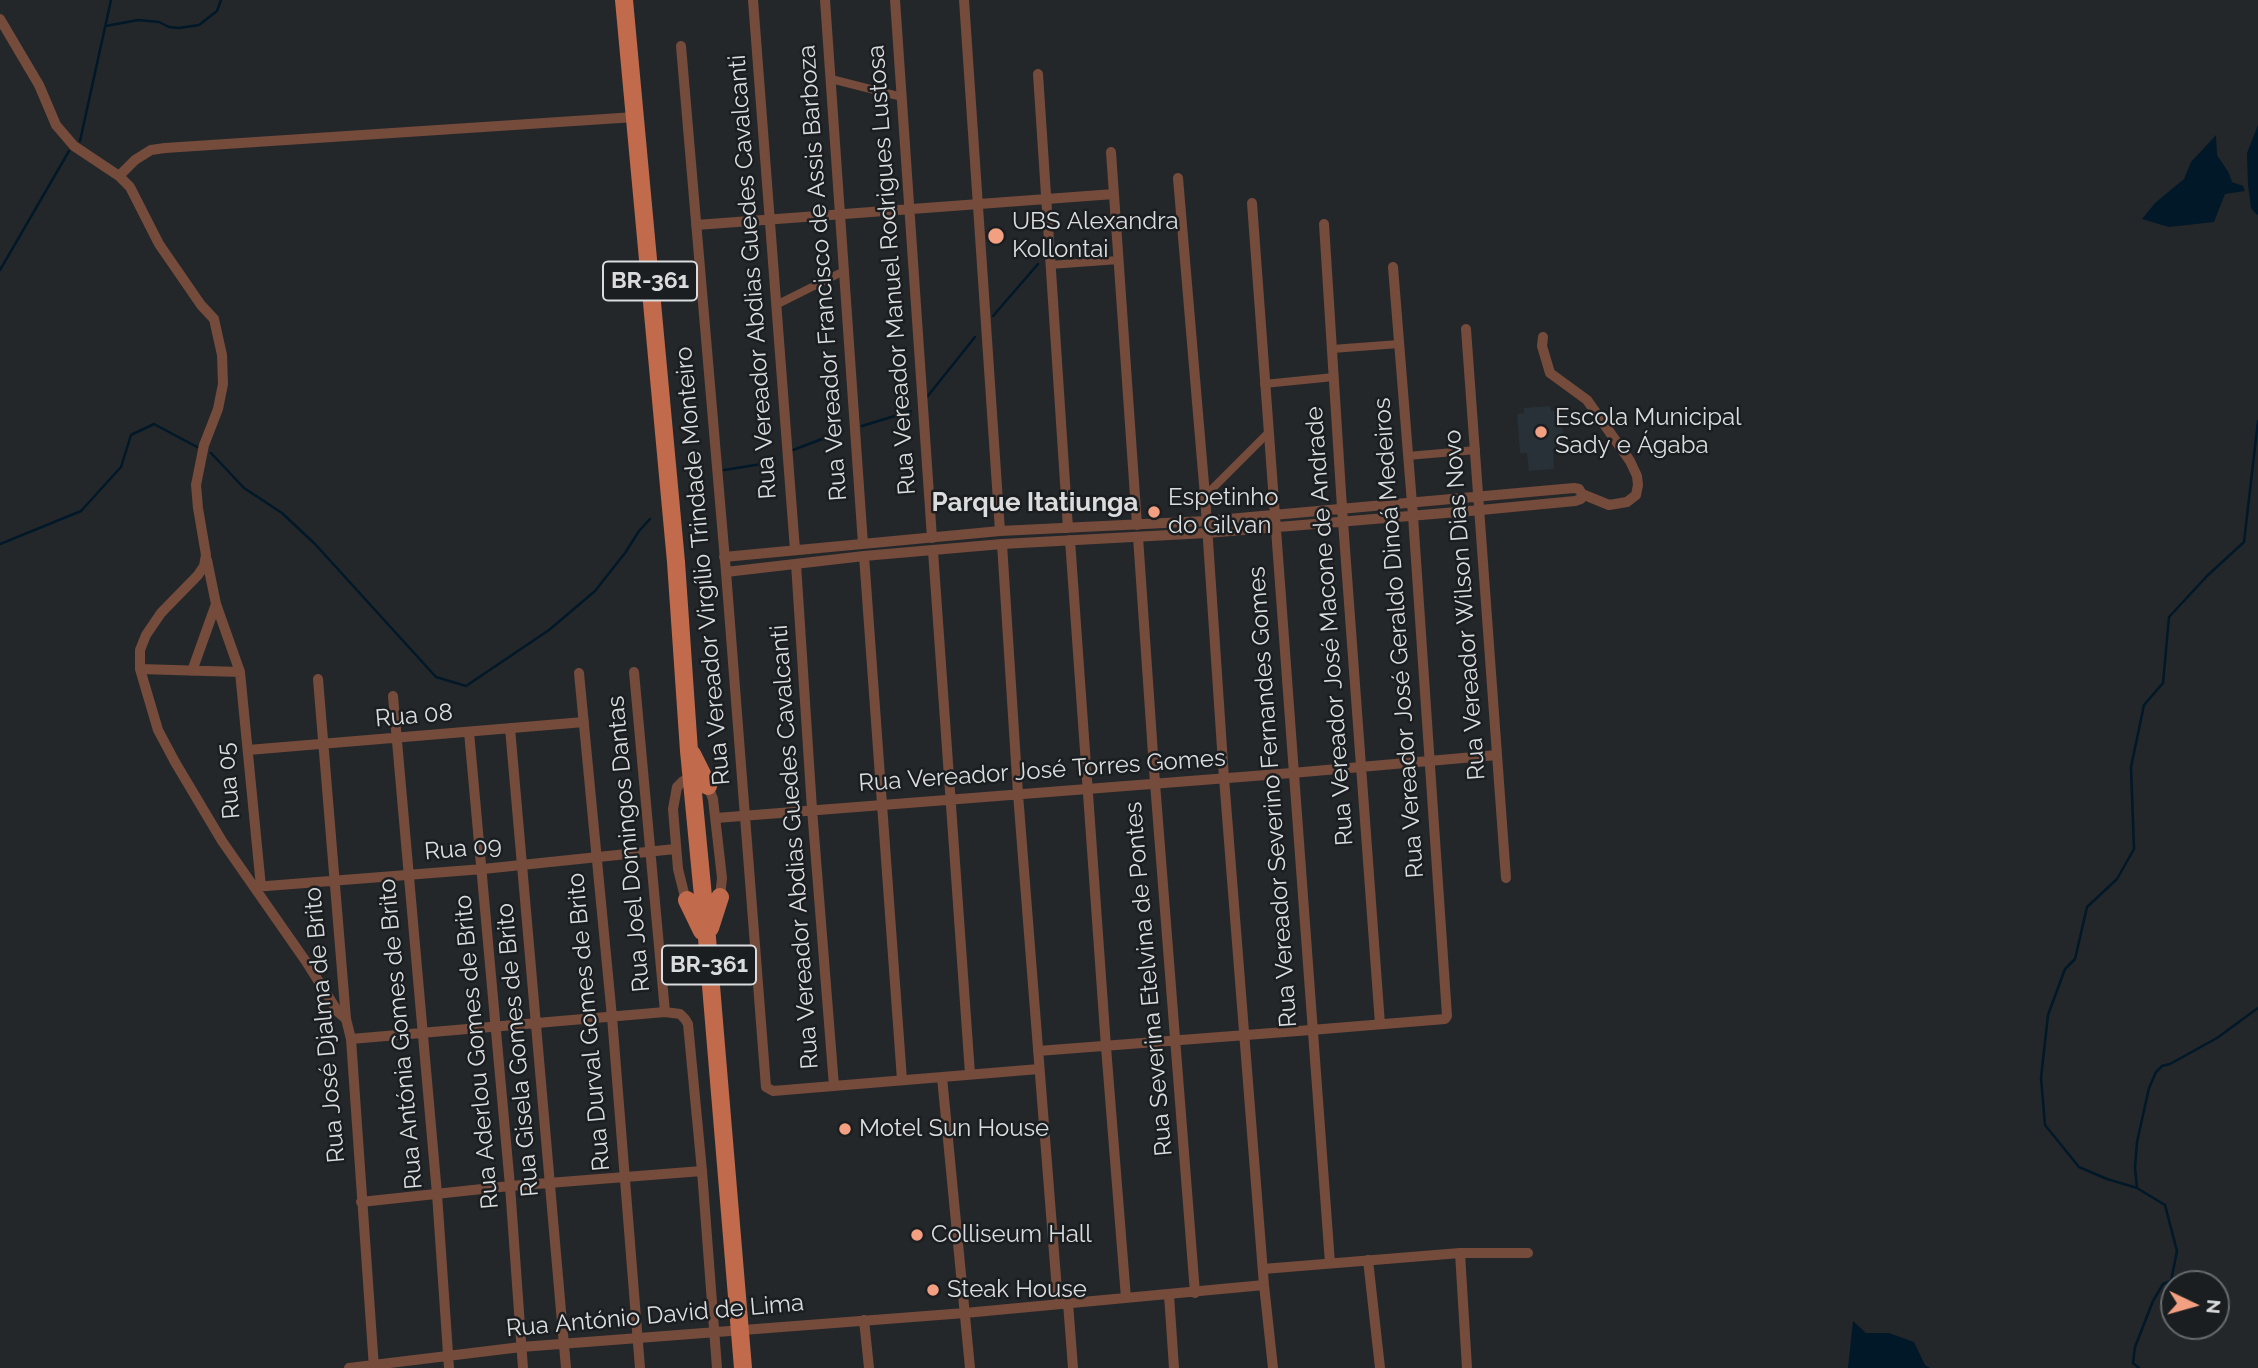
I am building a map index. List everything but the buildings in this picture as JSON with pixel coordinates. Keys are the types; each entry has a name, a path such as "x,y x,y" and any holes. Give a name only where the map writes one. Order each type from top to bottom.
{"main road":[{"name":"BR-361","path":"624,0 676,562 688,749"},
{"path":"688,749 692,784"},
{"path":"688,749 692,784"},
{"name":"BR-361","path":"692,784 712,902 707,940 743,1368"},
{"path":"687,900 707,940"}],"street":[{"name":"Rua Vereador Abdias Guedes Cavalcanti","path":"753,0 795,550"},
{"name":"Rua Vereador Francisco de Assis Barboza","path":"825,0 863,544"},
{"name":"Rua Vereador Manuel Rodrigues Lustosa","path":"895,0 932,538"},
{"path":"964,0 1000,531"},
{"path":"0,19 3,31 39,85 62,133 83,153 119,176 135,160 152,150 165,148 635,117"},
{"name":"Rua Vereador Virgílio Trindade Monteiro","path":"681,46 726,572 764,1082 766,1087 773,1090 834,1086"},
{"path":"1038,74 1068,528"},
{"path":"831,79 902,97"},
{"path":"1111,152 1137,525"},
{"name":"Rua 05","path":"119,176 130,187 159,244 201,306 214,319 219,340 224,369 223,384 218,409 204,444 196,485 216,604 240,672 258,887"},
{"path":"1178,178 1205,496 1264,1285 1273,1368"},
{"path":"696,225 1114,194"},
{"name":"Rua Vereador Severino Fernandes Gomes","path":"1252,202 1330,1263"},
{"name":"Rua Vereador José Macone de Andrade","path":"1324,224 1380,1024"},
{"path":"1050,265 1119,260"},
{"name":"Rua Vereador José Geraldo Dinoá Medeiros","path":"1380,1024 1445,1018 1448,1006 1393,267"},
{"path":"776,305 844,271"},
{"name":"Rua Vereador Wilson Dias Novo","path":"1466,329 1506,878"},
{"path":"724,557 1000,531 1206,521 1574,488 1609,505 1618,505 1636,495 1637,476 1630,461 1587,400 1550,373 1542,346 1543,337"},
{"path":"1332,349 1399,344"},
{"path":"1264,384 1334,376"},
{"path":"1205,496 1267,434"},
{"path":"1408,456 1476,450"},
{"path":"726,572 1002,544 1207,533 1481,510 1575,501 1581,499 1582,494"},
{"name":"Rua Severina Etelvina de Pontes","path":"1138,537 1195,1293"},
{"path":"1070,540 1105,1047 1126,1298"},
{"path":"1002,544 1039,1069 1063,1303 1073,1368"},
{"path":"933,551 970,1074"},
{"path":"206,555 204,566 198,575 161,613 146,635 140,650 140,669 158,730 222,841 258,887 338,1012 346,1019"},
{"path":"864,556 902,1080"},
{"name":"Rua Vereador Abdias Guedes Cavalcanti","path":"796,564 834,1086"},
{"path":"192,671 216,604"},
{"path":"140,669 240,672"},
{"name":"Rua Joel Domingos Dantas","path":"634,672 666,1012"},
{"name":"Rua Durval Gomes de Brito","path":"579,673 612,1017 640,1368"},
{"name":"Rua José Djalma de Brito","path":"317,678 346,1019 351,1039 374,1367"},
{"name":"Rua Antónia Gomes de Brito","path":"393,696 437,1194 449,1368"},
{"name":"Rua 08","path":"248,750 584,722"},
{"name":"Rua Gisela Gomes de Brito","path":"510,728 566,1368"},
{"name":"Rua Aderlou Gomes de Brito","path":"469,732 510,1186 523,1368"},
{"name":"Rua Vereador José Torres Gomes","path":"716,818 1497,755"},
{"path":"692,784 713,799 716,818 722,878 712,902 687,900 675,849 673,802 692,784"},
{"name":"Rua 09","path":"258,887 483,869 675,849"},
{"path":"351,1039 666,1012 680,1014 688,1024 717,1368"},
{"path":"1038,1051 1380,1024"},
{"path":"834,1086 1039,1069"},
{"path":"942,1077 970,1368"},
{"path":"361,1202 510,1186 702,1171"},
{"path":"1263,1269 1460,1253 1528,1253"},
{"path":"1460,1253 1467,1368"},
{"path":"1368,1260 1380,1368"},
{"name":"Rua António David de Lima","path":"349,1368 521,1347 739,1332 1264,1285"},
{"path":"1169,1294 1174,1368"},
{"path":"864,1320 869,1368"}],"shaded area":[{"name":"Escola Municipal Sady e Ágaba","path":"1550,406 1551,411 1561,410 1564,449 1553,450 1554,469 1529,471 1527,453 1520,453 1517,414 1524,413 1524,408"}],"water":[{"path":"2258,125 2257,215 2251,208 2247,153"},
{"path":"2216,135 2217,155 2232,182 2243,186 2245,191 2225,194 2214,222 2169,227 2142,219 2155,203 2184,179 2191,162"},
{"path":"1853,1321 1866,1333 1889,1333 1914,1342 1925,1365 1930,1368 1848,1368"}],"waterway":[{"path":"80,141 111,0"},
{"path":"106,26 138,20 179,28 199,25 217,11 221,0"},
{"path":"0,270 69,151"},
{"path":"993,316 1038,264"},
{"path":"927,397 975,337"},
{"path":"862,426 911,411"},
{"path":"2139,1368 2133,1363 2135,1347 2153,1301 2163,1284 2171,1281 2177,1251 2165,1205 2137,1188 2079,1167 2045,1125 2041,1078 2048,1015 2065,969 2075,959 2087,907 2117,879 2134,849 2131,767 2144,705 2163,683 2169,617 2207,576 2244,542 2258,421"},
{"path":"0,544 81,511 121,467 131,435 154,424 197,447"},
{"path":"793,450 843,431"},
{"path":"211,453 244,488 282,513 315,544 436,677 466,686 549,630 595,591 650,519"},
{"path":"724,470 762,464 775,459"},
{"path":"686,498 701,475"},
{"path":"2137,1188 2137,1142 2149,1088 2156,1072 2162,1066 2217,1038 2258,1008"}],"place":[{"name":"UBS Alexandra Kollontai","path":"996,236"},
{"name":"Escola Municipal Sady e Ágaba","path":"1541,432"},
{"name":"Espetinho do Gilvan","path":"1154,512"},
{"name":"Motel Sun House","path":"845,1129"},
{"name":"Colliseum Hall","path":"917,1235"},
{"name":"Steak House","path":"933,1290"}],"district":[{"name":"Parque Itatiunga","path":"1035,503"}]}
